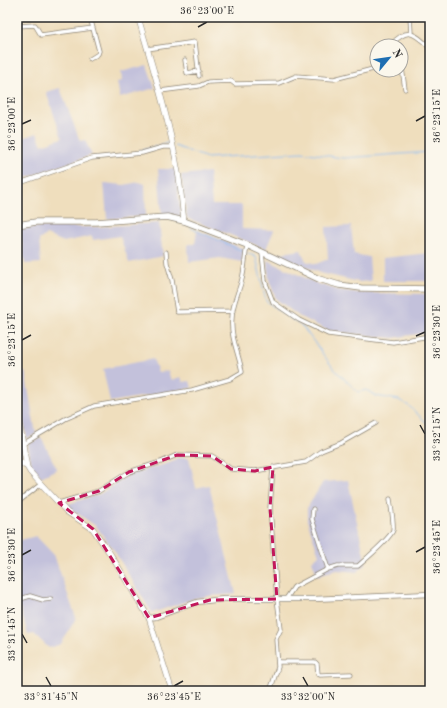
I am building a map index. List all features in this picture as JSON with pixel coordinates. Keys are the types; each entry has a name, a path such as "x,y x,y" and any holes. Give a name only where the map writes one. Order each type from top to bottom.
{"main road":[{"path":"138,17 160,91 173,147 184,221"},
{"path":"17,225 36,222 96,222 167,217 184,221 247,245 319,279 339,285 361,288 430,289"},
{"path":"17,410 19,430 27,467 67,512 93,529 111,555 149,618 172,691"},
{"path":"17,460 27,467"}],"street":[{"path":"90,17 99,51 98,54 90,58"},
{"path":"410,17 411,33"},
{"path":"17,26 35,24 41,35 93,28"},
{"path":"398,38 411,33 430,46"},
{"path":"147,49 195,42 199,76"},
{"path":"185,60 187,72 199,71"},
{"path":"160,91 199,86 208,82 231,81 236,84 279,83 296,76 334,79 369,70"},
{"path":"403,78 405,89"},
{"path":"17,184 92,158 142,153 163,147 173,147"},
{"path":"23,444 65,419 94,406 192,390 230,379 242,372 240,360 232,337 232,317 235,300 243,278 247,245"},
{"path":"166,252 177,312 233,311"},
{"path":"262,252 265,281 273,302 299,320 328,334 335,335 393,342 430,336"},
{"path":"59,503 99,491 130,472 177,455 212,456 231,469 255,471 306,462 321,451 341,443 376,423"},
{"path":"270,691 278,667 276,639 281,629 277,599 270,508 273,467"},
{"path":"17,503 41,484"},
{"path":"286,599 294,587 328,569 338,566 358,566 390,535 393,530 390,499"},
{"path":"313,509 312,519 328,569"},
{"path":"149,618 156,617 197,602 210,600 236,598 286,599 430,594"},
{"path":"17,600 30,596 43,600 51,599"},
{"path":"278,662 315,662 320,675 351,674"}],"highlighted area":[{"path":"177,455 212,456 231,469 255,471 273,467 270,508 277,599 210,600 149,618 93,529 59,503 99,491 129,472"}],"shaded area":[{"path":"147,65 155,88 120,98 117,82 122,81 121,72"},
{"path":"60,88 80,141 85,140 92,155 17,181 17,140 37,133 42,145 62,138 46,92"},
{"path":"158,169 176,169 181,217 162,214"},
{"path":"209,172 212,205 242,205 242,229 274,230 266,249 187,218 181,175"},
{"path":"139,182 145,184 146,216 107,219 104,183 124,185"},
{"path":"159,223 163,256 129,263 120,236 93,240 92,236 64,242 46,235 39,240 41,263 25,264 20,229 37,227 96,227"},
{"path":"351,226 354,254 369,257 371,281 359,282 320,273 276,254 301,250 306,261 316,264 328,259 326,227"},
{"path":"197,230 244,249 242,262 220,258 189,262 188,244 195,244"},
{"path":"430,253 430,281 383,281 383,258"},
{"path":"267,260 318,284 338,290 360,293 430,294 430,332 393,338 329,331 300,317 276,299 269,280"},
{"path":"153,359 158,372 168,371 171,380 181,377 183,382 190,381 192,388 110,402 103,369"},
{"path":"25,371 36,434 27,439 17,389 17,372"},
{"path":"40,438 42,439 57,469 41,477 31,464 28,444"},
{"path":"177,458 189,458 196,488 209,485 236,594 196,598 152,613 115,552 96,526 65,505 100,494 130,474 170,463"},
{"path":"348,480 366,564 357,572 337,570 318,577 312,561 319,555 307,520 307,508 323,482"},
{"path":"36,536 54,555 76,618 61,644 49,648 34,634 28,635 19,604 17,604 17,541"}],"waterway":[{"path":"140,151 167,143 171,144"},
{"path":"175,146 207,158 302,152 343,158 430,152"},
{"path":"191,228 245,252"},
{"path":"248,253 256,257 266,301 303,327 334,369 358,392 366,390 376,396 399,400 409,406 429,425 430,411"}]}
